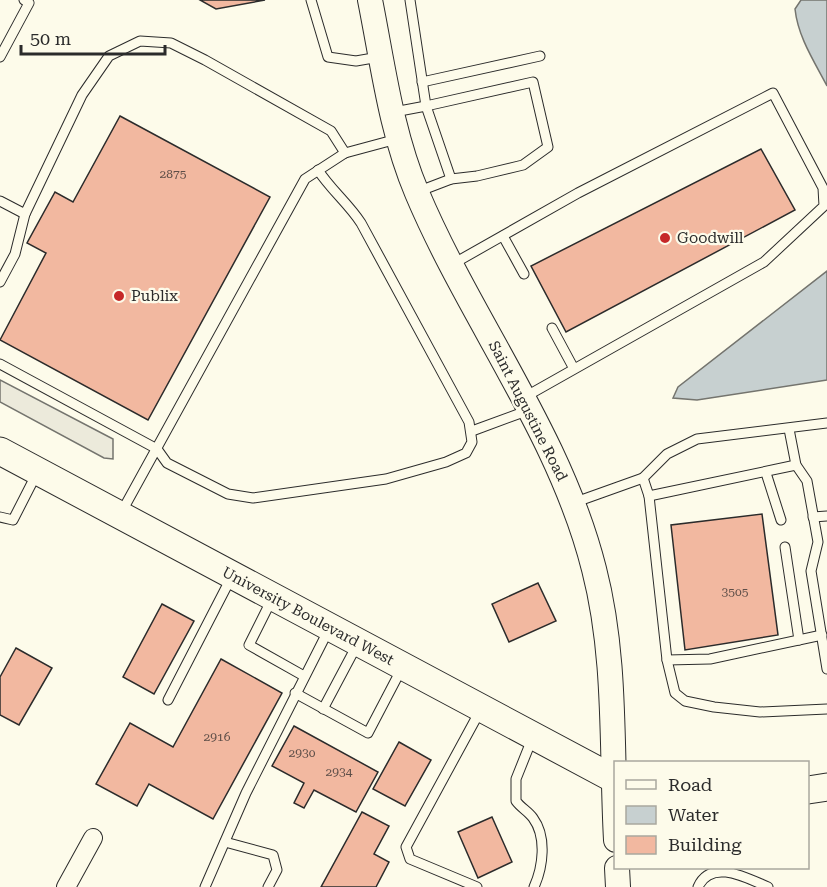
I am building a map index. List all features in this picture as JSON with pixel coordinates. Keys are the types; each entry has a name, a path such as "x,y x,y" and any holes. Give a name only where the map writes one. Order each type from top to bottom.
{"main road":[{"name":"Saint Augustine Road","path":"370,0 397,139 417,192 451,265 526,404 573,503 594,569 611,669 614,780"},
{"name":"University Boulevard West","path":"0,451 614,780"},
{"path":"809,790 827,787"},
{"path":"617,869 618,887"}],"street":[{"path":"66,887 93,838"}],"lane":[{"path":"311,0 328,57 356,61 381,56"},
{"path":"410,0 426,106 451,178"},
{"path":"0,57 28,1"},
{"path":"0,282 4,267 15,254 25,214 82,95 109,56 140,41 171,43 206,60 331,130 345,153"},
{"path":"422,82 540,56"},
{"path":"392,113 533,82 548,147 523,165 477,177 451,178 417,192"},
{"path":"451,265 578,193 773,93 823,188 824,207 764,262 573,367 526,404 472,431"},
{"path":"120,515 304,179 345,153 397,139"},
{"path":"0,364 157,449 167,463 228,494 253,498 386,479 446,462 466,453 472,431 362,223 346,201 333,192 318,170"},
{"path":"0,201 25,214"},
{"path":"503,236 524,274"},
{"path":"552,328 573,367"},
{"path":"573,503 643,478 668,454 697,439 827,423"},
{"path":"789,429 796,465 807,481 818,542 811,571 827,669"},
{"path":"650,496 796,465"},
{"path":"0,517 13,520 38,471"},
{"path":"766,473 782,520"},
{"path":"643,478 650,496 667,660 675,693 685,701 760,712 827,709"},
{"path":"813,517 827,516"},
{"path":"785,547 799,640"},
{"path":"168,700 232,576"},
{"path":"273,597 249,645 304,676"},
{"path":"205,887 295,693 330,627"},
{"path":"667,660 710,659 822,635"},
{"path":"323,708 358,643"},
{"path":"295,693 368,733 402,667"},
{"path":"477,887 410,859 406,847 481,709"},
{"path":"533,737 516,779 516,801 533,818 541,844 542,864 534,887"},
{"path":"225,842 273,855 277,870 268,887"},
{"path":"698,887 700,881 714,872 733,873 768,887"}],"shaded area":[{"path":"0,380 113,439 113,459 104,458 0,402"}],"water":[{"path":"801,0 827,0 827,86 799,29 795,9"},
{"path":"827,271 827,380 697,400 673,398 678,387"}],"building":[{"path":"200,0 265,0 216,9"},
{"name":"Publix","path":"120,116 270,197 148,420 0,340 46,253 27,243 55,192 73,202"},
{"name":"Goodwill","path":"761,149 795,210 566,332 531,266"},
{"path":"762,514 778,635 685,650 671,525"},
{"path":"538,583 556,621 509,642 492,604"},
{"path":"162,604 194,621 154,694 123,677"},
{"path":"16,648 52,668 19,725 0,715 0,677"},
{"path":"221,659 282,693 213,819 149,784 137,806 96,784 130,723 173,747"},
{"path":"294,726 378,772 356,812 314,790 304,808 294,803 304,783 272,766"},
{"path":"399,742 431,760 405,806 373,789"},
{"path":"362,812 389,826 374,854 389,862 376,887 321,887"},
{"path":"492,817 512,862 478,878 458,832"}],"place":[{"name":"Goodwill","path":"665,238"},
{"name":"Publix","path":"119,296"}]}
